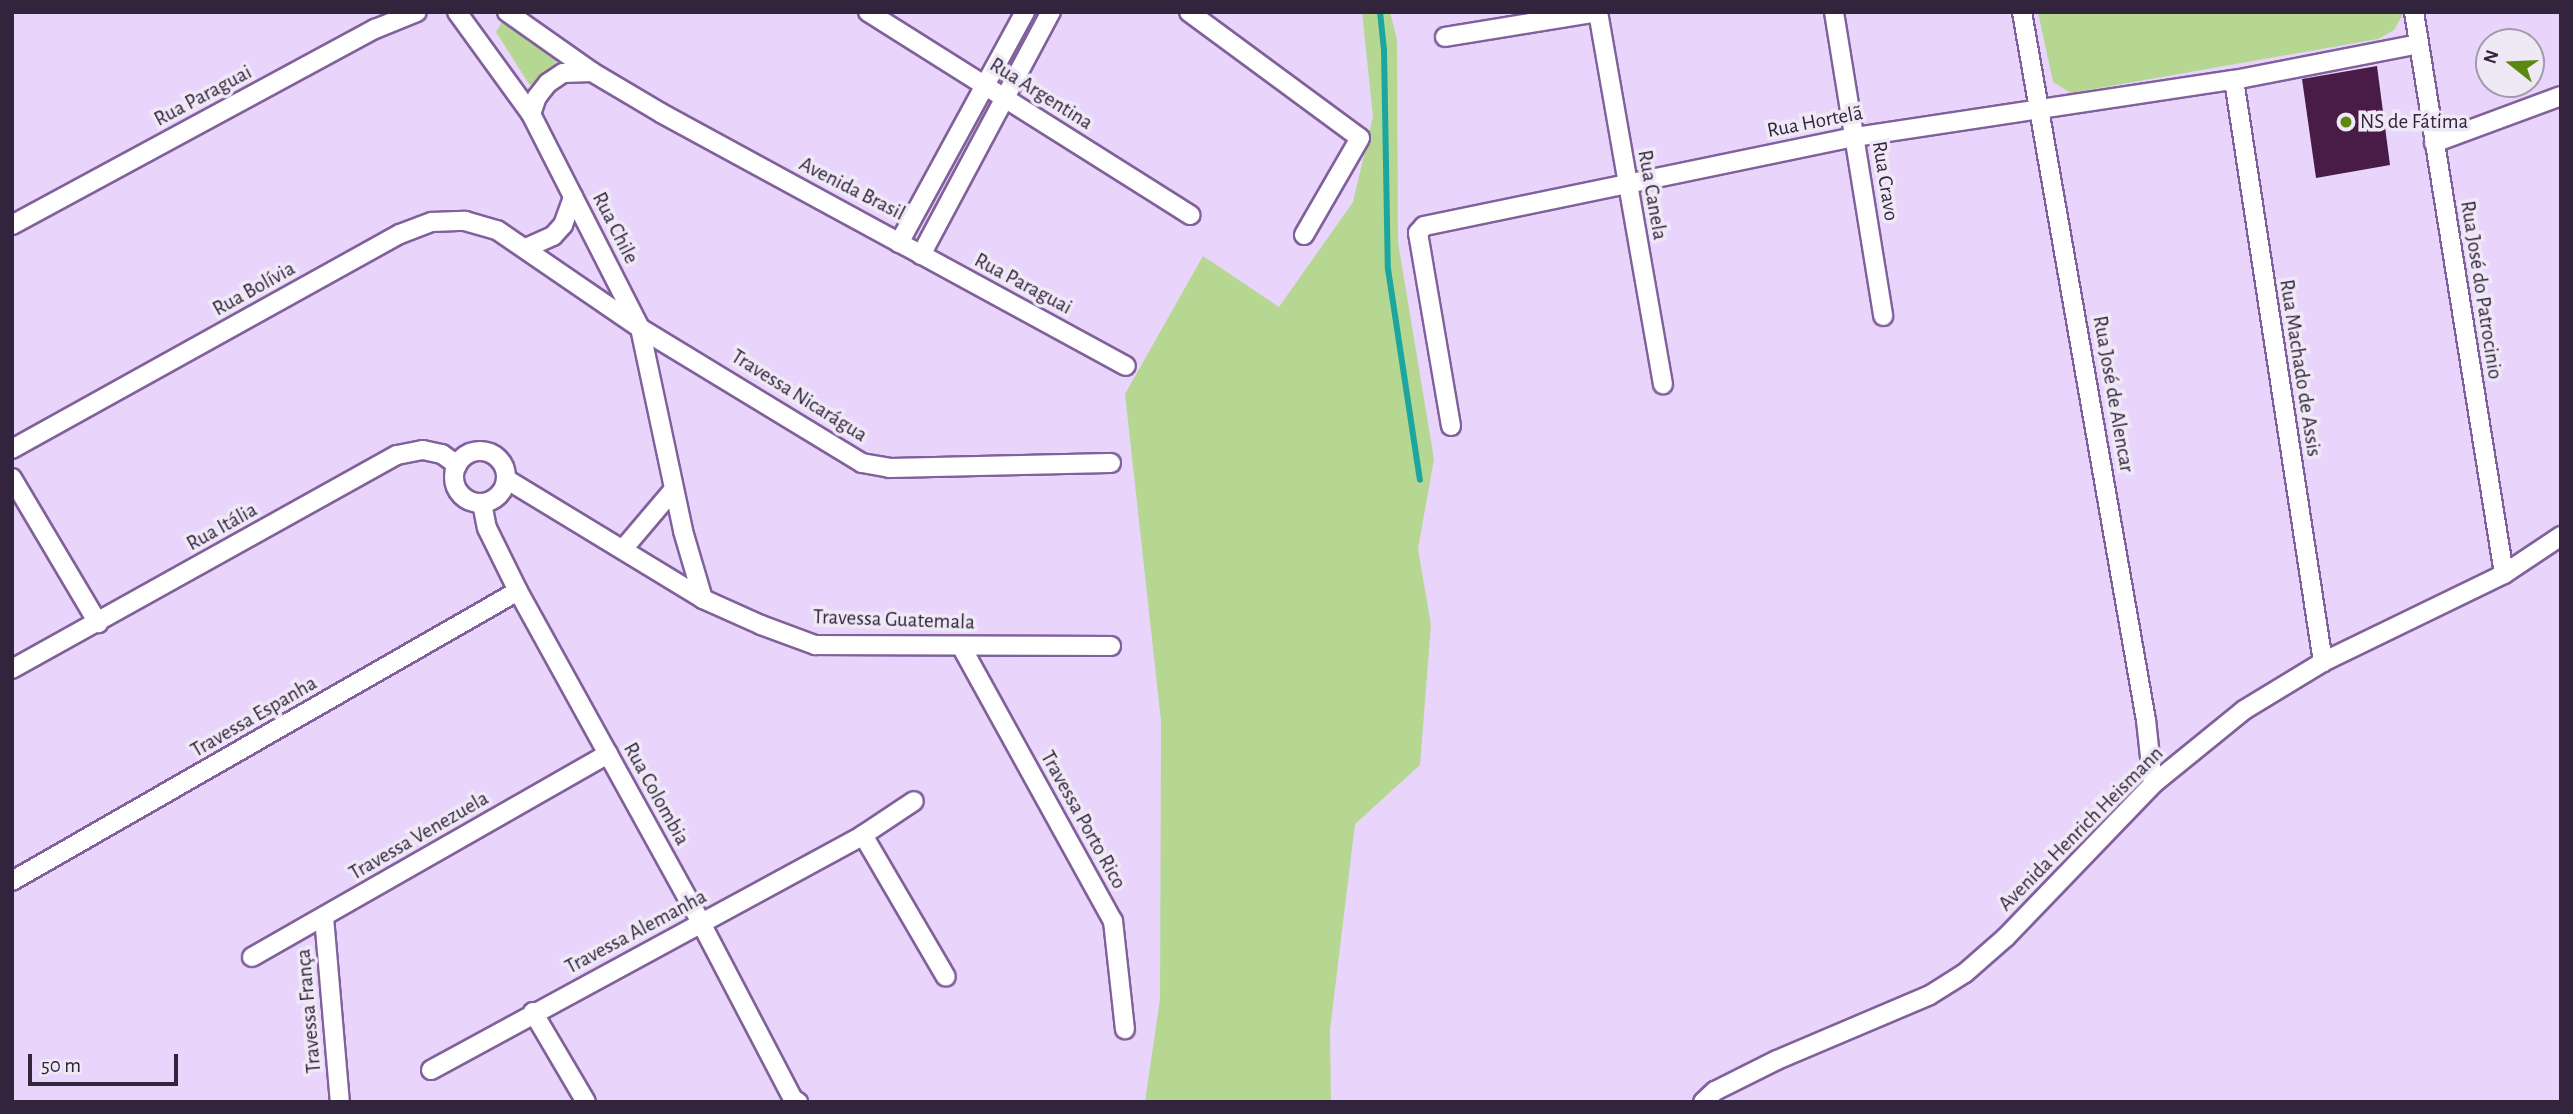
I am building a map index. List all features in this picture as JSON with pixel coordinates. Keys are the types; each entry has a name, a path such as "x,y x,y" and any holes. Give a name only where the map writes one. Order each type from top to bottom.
{"street":[{"name":"Rua Paraguai","path":"12,225 375,29 417,12"},
{"name":"Rua Chile","path":"457,12 531,114 640,328 674,489 703,598"},
{"name":"Avenida Brasil","path":"507,12 592,72 661,113 899,243 1026,12"},
{"name":"Rua Argentina","path":"868,12 1190,215"},
{"path":"921,255 1051,12"},
{"path":"1189,12 1360,138 1304,235"},
{"path":"1445,37 1598,12"},
{"name":"Rua Canela","path":"1598,12 1663,384"},
{"name":"Rua Cravo","path":"1835,12 1882,316"},
{"name":"Rua José de Alencar","path":"2022,12 2146,720 2152,784"},
{"name":"Rua José do Patrocinio","path":"2414,12 2504,574"},
{"name":"Rua Hortelã","path":"1451,426 1418,233 1424,226 1855,136 2234,80 2419,44"},
{"path":"531,114 537,97 548,83 563,73 592,72"},
{"name":"Rua Machado de Assis","path":"2234,80 2323,662"},
{"path":"2434,143 2561,96"},
{"path":"526,248 553,236 564,225 573,197"},
{"name":"Rua Bolívia","path":"12,449 400,234 432,222 465,221 498,230 640,328"},
{"name":"Rua Paraguai","path":"899,243 1126,366"},
{"name":"Travessa Nicarágua","path":"640,328 862,463 889,468 1111,463"},
{"name":"Rua Itália","path":"12,670 397,455 423,450 442,454 457,465"},
{"path":"471,453 490,453 502,463 506,479 499,496 482,503 473,502 458,492 454,474 457,465 471,453"},
{"path":"12,478 98,623"},
{"name":"Travessa Guatemala","path":"506,479 703,598 761,625 816,645 1111,646"},
{"path":"624,548 674,489"},
{"name":"Rua Colombia","path":"482,503 487,528 518,591 701,923 793,1099 798,1102"},
{"name":"Avenida Henrich Heismann","path":"1703,1102 1715,1091 1777,1060 1930,995 1965,973 2006,937 2152,784 2244,710 2323,662 2504,574 2561,536"},
{"name":"Travessa Espanha","path":"12,881 518,591"},
{"name":"Travessa Porto Rico","path":"961,646 1113,922 1125,1029"},
{"name":"Travessa Venezuela","path":"252,957 608,754"},
{"name":"Travessa Alemanha","path":"431,1070 533,1012 863,835 914,801"},
{"path":"863,835 946,977"},
{"name":"Travessa França","path":"324,917 340,1102"},
{"path":"533,1012 586,1102"}],"green space":[{"path":"1362,12 1390,12 1397,40 1398,242 1434,459 1418,549 1431,625 1420,765 1355,824 1330,1030 1331,1102 1145,1102 1160,999 1161,721 1125,394 1203,256 1279,307 1353,202 1373,117"},
{"path":"2038,12 2403,14 2394,30 2378,39 2071,93 2053,82"},
{"path":"502,22 556,54 556,62 535,86 529,84 496,32"}],"building":[{"name":"NS de Fátima","path":"2377,66 2390,165 2316,178 2302,79"}],"waterway":[{"path":"1380,12 1384,50 1388,269 1420,480"}],"place":[{"name":"NS de Fátima","path":"2346,122"}]}
